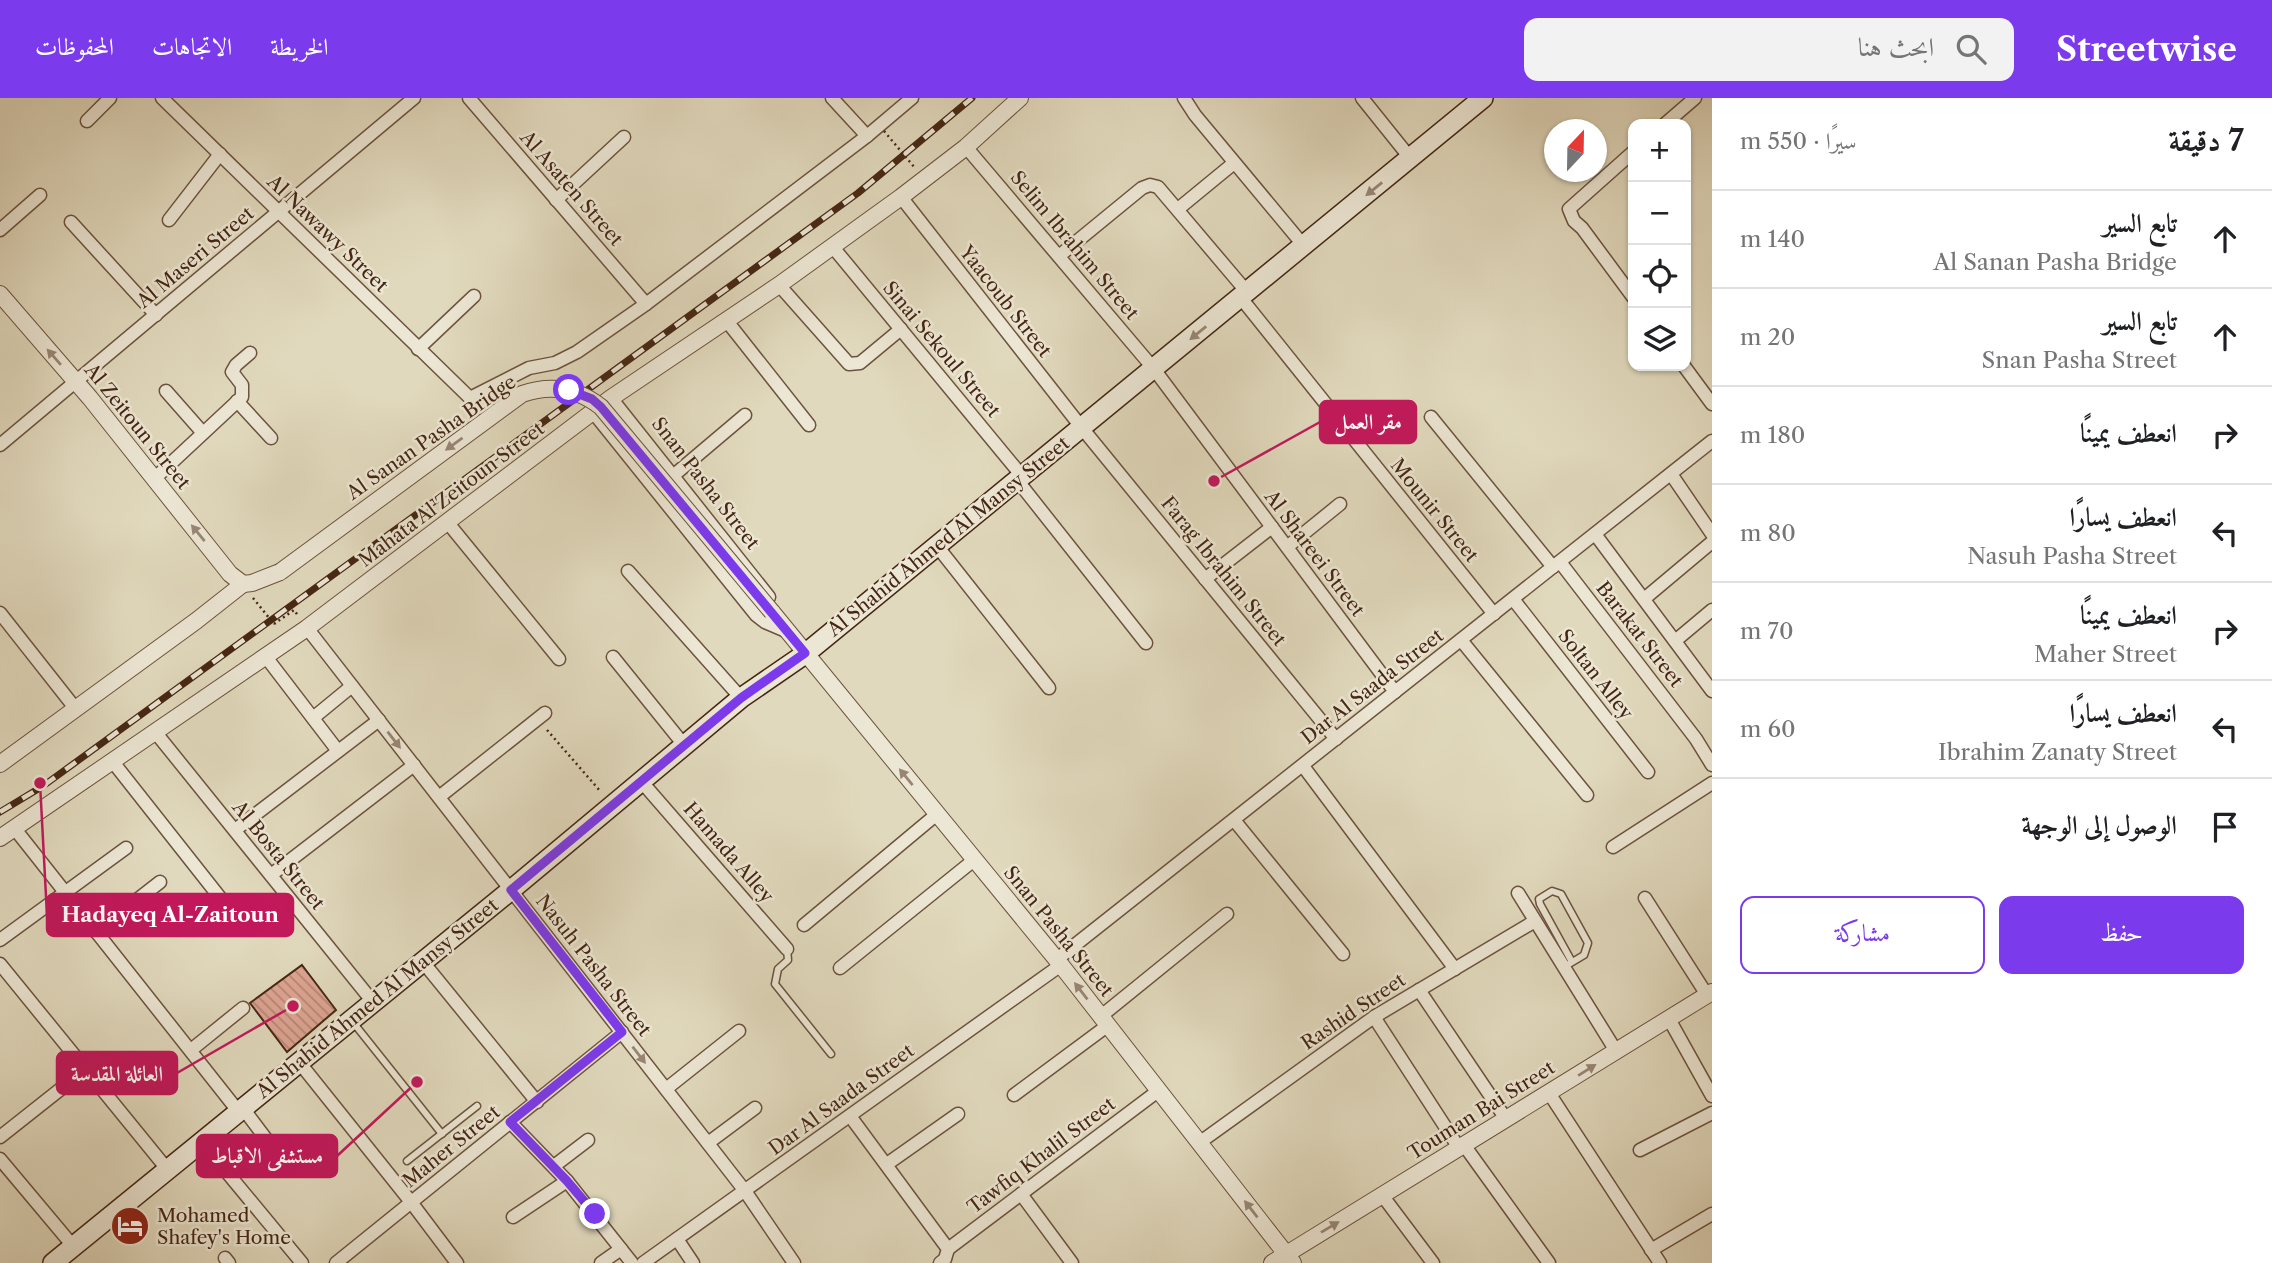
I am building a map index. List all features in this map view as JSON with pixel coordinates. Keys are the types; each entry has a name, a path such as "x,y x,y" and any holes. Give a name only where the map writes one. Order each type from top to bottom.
{"main road":[{"name":"Al Shahid Ahmed Al Mansy Street","path":"55,1262 511,890 741,698 805,653 1483,98"}],"street":[{"path":"87,121 110,98"},
{"name":"Al Nawawy Street","path":"162,98 467,396 475,397 529,368 555,363 578,352 646,304"},
{"name":"Al Maseri Street","path":"0,445 414,98"},
{"name":"Al Asaten Street","path":"469,98 646,304"},
{"path":"832,98 867,136"},
{"path":"646,304 867,136 912,98"},
{"name":"Mahata Al Zeitoun Street","path":"0,838 307,628 611,398 779,285 901,197 966,147 1020,98"},
{"path":"1184,98 1195,115 1304,246"},
{"path":"1362,98 1411,159"},
{"path":"1671,119 1695,98"},
{"path":"556,200 624,137"},
{"name":"Selim Ibrahim Street","path":"966,147 1154,369"},
{"path":"169,220 220,154"},
{"path":"1628,156 1569,209 1573,221 1582,228 1628,290"},
{"path":"1178,209 1234,163"},
{"name":"Mounir Street","path":"1059,256 1142,188 1158,187 1178,209 1494,614"},
{"path":"0,230 40,195"},
{"name":"Yaacoub Street","path":"901,197 1082,428"},
{"path":"71,222 156,315"},
{"name":"Sinai Sekoul Street","path":"832,246 1020,478 1146,643"},
{"path":"779,285 849,364 860,363 901,329"},
{"name":"Al Zeitoun Street","path":"0,294 76,383 230,574 243,584"},
{"path":"418,349 474,296"},
{"path":"726,320 809,425"},
{"path":"154,479 242,397 242,385 232,372 236,365 250,354"},
{"name":"Al Shareei Street","path":"1154,369 1395,692"},
{"path":"1688,371 1712,404"},
{"name":"Al Sanan Pasha Bridge","path":"243,584 280,572 522,394 557,388 581,394 601,407 772,612"},
{"path":"166,391 203,433"},
{"name":"Snan Pasha Street","path":"611,398 779,610 786,631"},
{"path":"237,401 271,439"},
{"name":"Snan Pasha Street","path":"593,412 756,615 786,631"},
{"path":"674,475 745,415"},
{"name":"Barakat Street","path":"1431,416 1556,564 1696,739 1712,765"},
{"name":"Farag Ibrahim Street","path":"1082,428 1336,739"},
{"name":"Dar Al Saada Street","path":"643,1263 850,1116 1058,963 1712,441"},
{"path":"1671,474 1712,534"},
{"path":"1287,547 1340,504"},
{"path":"448,523 559,659"},
{"path":"1205,579 1272,527"},
{"path":"1595,534 1710,683"},
{"path":"1644,599 1712,542"},
{"path":"937,546 1049,688"},
{"path":"628,571 741,698"},
{"path":"0,764 243,584"},
{"name":"Soltan Alley","path":"1513,599 1648,772"},
{"path":"1675,641 1712,610"},
{"name":"Snan Pasha Street","path":"772,612 1104,1021 1199,1143 1284,1260"},
{"path":"0,613 75,708"},
{"name":"Nasuh Pasha Street","path":"307,628 745,1191 794,1263"},
{"path":"1461,640 1587,795"},
{"path":"266,657 338,751"},
{"path":"613,657 684,745"},
{"path":"313,718 352,686"},
{"path":"439,797 545,713"},
{"path":"235,830 379,720"},
{"name":"Al Bosta Street","path":"156,733 373,1002"},
{"path":"113,762 229,909"},
{"path":"271,875 414,765"},
{"path":"1303,766 1455,969"},
{"name":"Hamada Alley","path":"641,781 787,949"},
{"path":"1613,847 1712,783"},
{"path":"804,925 937,814"},
{"path":"1234,820 1343,954"},
{"path":"15,829 279,1156"},
{"path":"0,940 126,848"},
{"path":"840,968 974,860"},
{"path":"96,932 160,882"},
{"path":"1518,893 1568,965 1616,1051"},
{"path":"1645,898 1709,994"},
{"path":"1014,1096 1227,914"},
{"name":"Rashid Street","path":"1199,1143 1374,1017 1535,921"},
{"path":"423,962 537,1102"},
{"path":"0,964 167,1169"},
{"path":"1419,990 1506,1119"},
{"name":"Touman Bai Street","path":"1284,1260 1382,1195 1709,994"},
{"path":"191,1050 243,1007"},
{"path":"1374,1017 1461,1147 1549,1263"},
{"path":"1669,1019 1712,1096"},
{"path":"666,1089 739,1031"},
{"name":"Maher Street","path":"336,1263 622,1032"},
{"path":"299,1062 457,1263"},
{"path":"0,1136 86,1069"},
{"name":"Tawfiq Khalil Street","path":"944,1257 1021,1194 1158,1091"},
{"path":"1549,1093 1660,1263"},
{"path":"708,1143 755,1108"},
{"path":"1640,1150 1712,1113"},
{"path":"887,1164 958,1114"},
{"path":"850,1116 887,1164 944,1257"},
{"path":"510,1122 567,1181 632,1263"},
{"path":"554,1167 588,1140"},
{"path":"201,1141 302,1263"},
{"path":"0,1159 73,1246"},
{"path":"513,1217 567,1181"},
{"path":"1021,1194 1072,1263"},
{"path":"1382,1195 1433,1263"},
{"path":"1651,1250 1712,1213"},
{"path":"677,1239 694,1263"},
{"path":"601,1263 621,1249"}],"lane":[{"path":"1552,891 1561,894 1588,943 1586,951 1568,965 1540,904 1539,899 1552,891"},
{"path":"787,949 789,956 775,973 775,984 831,1054"},
{"path":"351,1019 442,1134"},
{"path":"407,1161 477,1106"}],"path":[{"path":"884,131 915,168"},
{"path":"254,598 274,624 294,610"},
{"path":"547,730 612,806"}],"building":[{"path":"302,965 336,1010 287,1052 250,1003"}],"railway":[{"path":"0,812 43,786 858,193 972,98"}],"place":[{"name":"مقر العمل","path":"1214,481"},
{"name":"Hadayeq Al-Zaitoun","path":"40,783"},
{"name":"العائلة المقدسة","path":"293,1006"},
{"name":"مستشفى الاقباط","path":"417,1082"},
{"name":"Mohamed Shafey's Home","path":"130,1226"}],"route":[{"path":"569,390 592,399 601,407 805,653 741,698 511,890 622,1032 510,1122 595,1214"}]}
